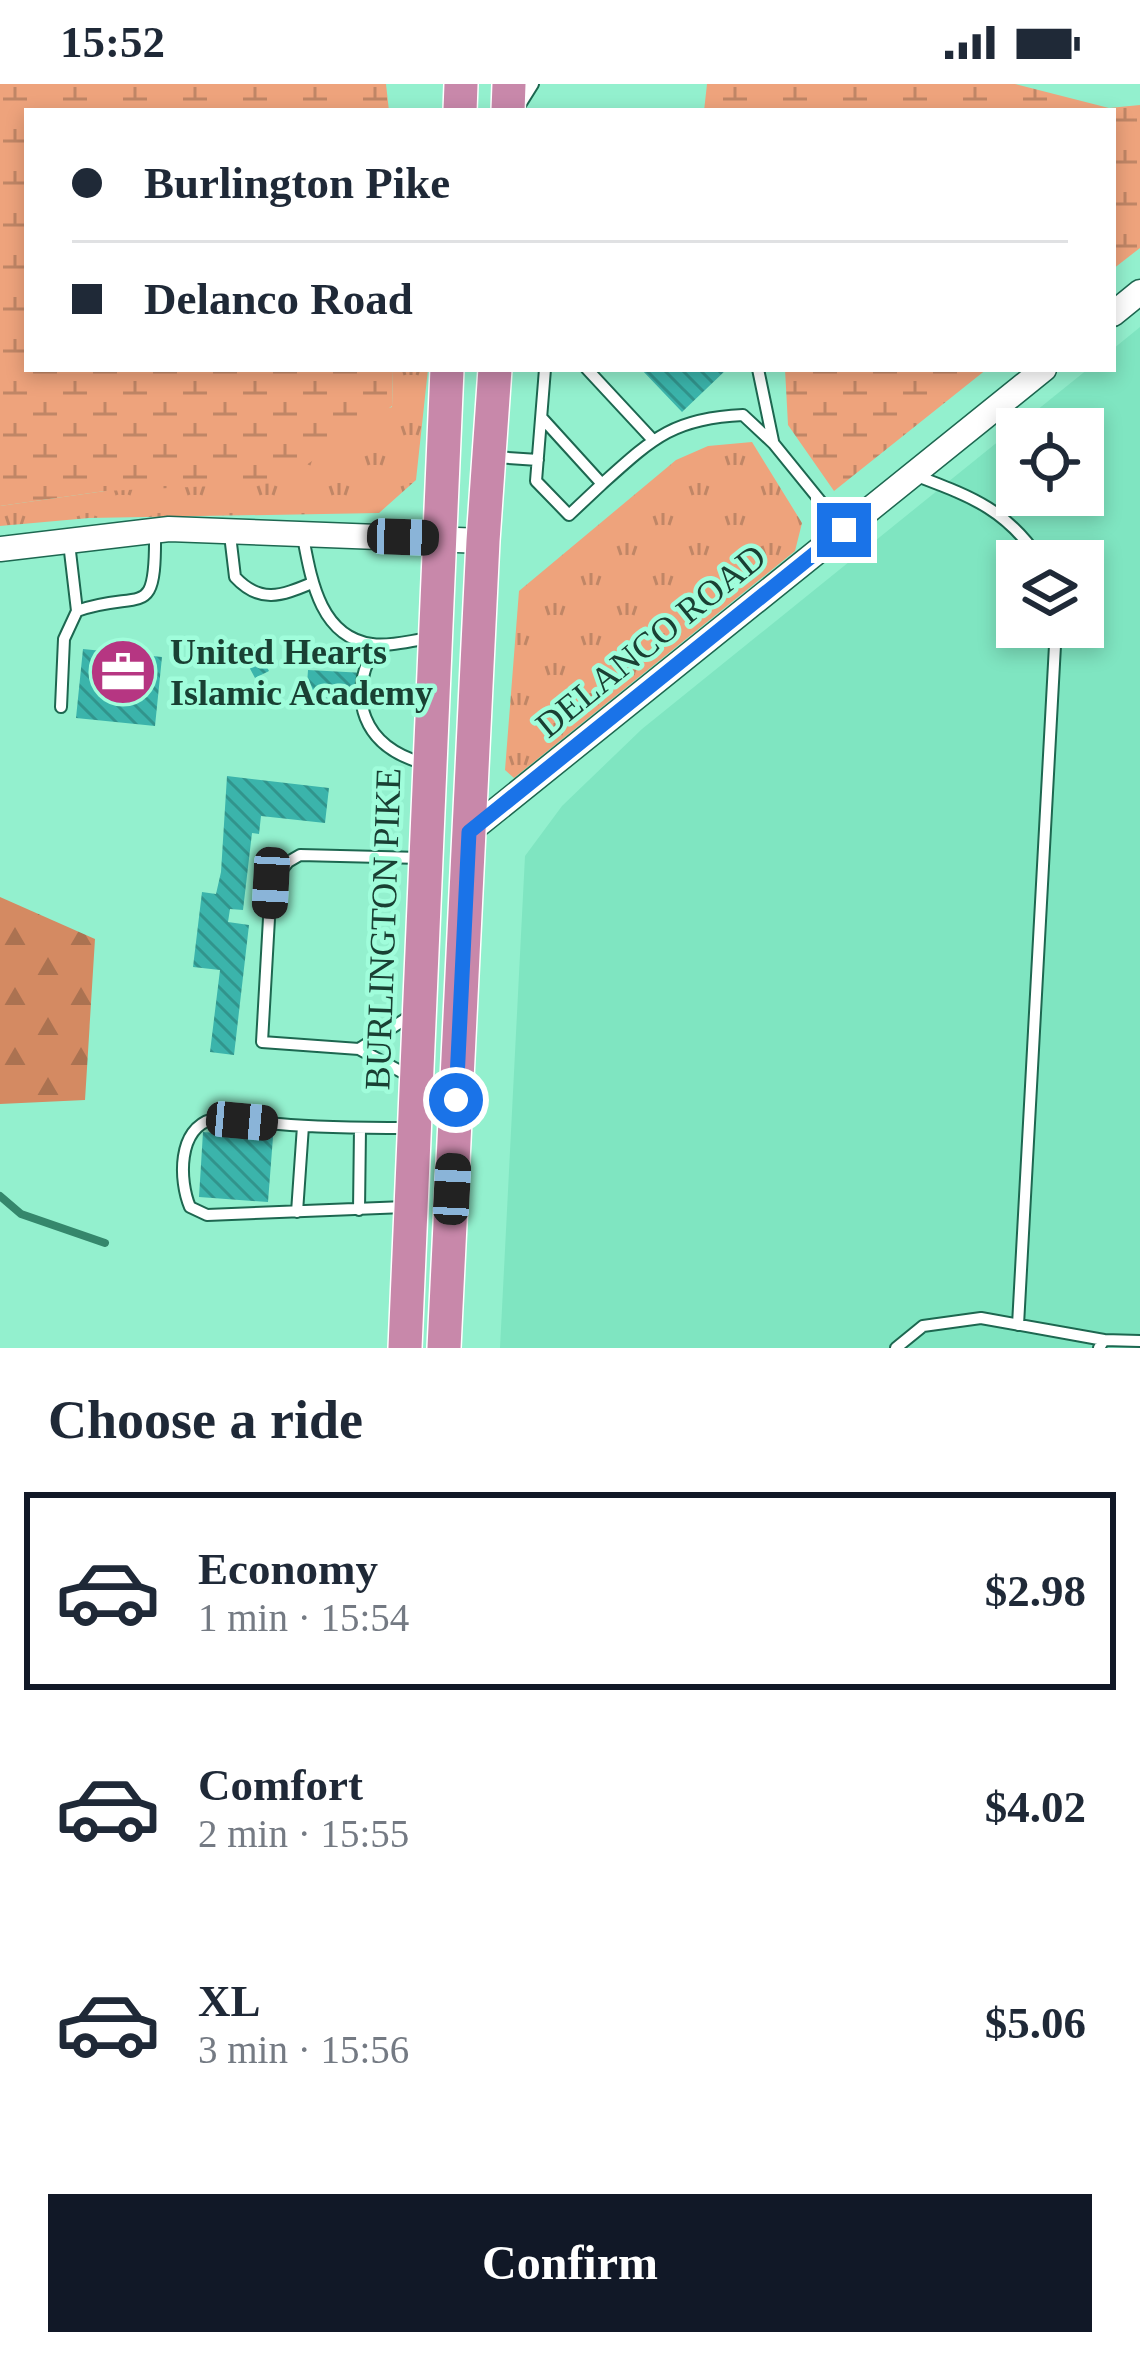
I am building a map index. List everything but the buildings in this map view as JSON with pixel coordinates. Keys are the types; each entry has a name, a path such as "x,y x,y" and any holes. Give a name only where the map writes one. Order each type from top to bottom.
{"highway":[{"name":"BURLINGTON PIKE","path":"405,1348 447,372"},
{"path":"448,1335 483,541 495,372"}],"street":[{"path":"1116,312 1140,292"},
{"name":"DELANCO ROAD","path":"469,832 1040,372"},
{"path":"0,549 154,530 483,541"}],"lane":[{"path":"514,108 533,84"},
{"path":"545,372 536,481 569,515 652,439 701,416 743,415 774,444 844,530"},
{"path":"590,372 652,439"},
{"path":"759,372 774,444"},
{"path":"542,418 602,484"},
{"path":"491,457 538,460"},
{"path":"914,474 984,502 1026,540"},
{"path":"77,611 142,600 153,588 154,530"},
{"path":"229,530 235,577 257,594 275,598 312,583"},
{"path":"302,533 312,583 341,632 376,645 434,637"},
{"path":"61,707 64,639 77,611 69,539"},
{"path":"376,645 365,677 365,722 398,756 428,764"},
{"path":"1018,1325 1055,648"},
{"path":"415,1079 359,1048 262,1042 271,883 288,862 300,855 424,858"},
{"path":"359,1048 418,1010"},
{"path":"412,1129 213,1119 191,1134 184,1155 185,1194 190,1207 207,1215 412,1207"},
{"path":"298,1212 303,1126"},
{"path":"359,1210 360,1128"},
{"path":"896,1348 923,1325 981,1318 1102,1344 1140,1341"}],"shaded area":[{"path":"1140,327 1140,1348 500,1348 525,856 562,806 642,729 996,443 996,516 1104,516 1104,408 1040,408 1084,372 1116,372 1116,347"}],"green space":[{"path":"0,84 386,84 389,108 24,108 24,372 393,372 392,406 280,483 105,491 0,506"},
{"path":"707,84 1015,84 1109,108 704,108"},
{"path":"1140,105 1140,248 1116,267 1116,108 1109,108"},
{"path":"393,372 428,372 416,480 379,513 89,518 0,526 0,506 105,491 392,407"},
{"path":"785,372 983,372 834,491 788,425"},
{"path":"752,442 802,523 795,551 514,778 505,770 519,591 676,460 708,446"},
{"path":"0,897 95,939 85,1100 0,1104"}],"waterway":[{"path":"0,1196 21,1214 105,1243"}],"place":[{"name":"United Hearts Islamic Academy","path":"123,672"}],"route":[{"path":"456,1100 469,832 844,530"}]}
